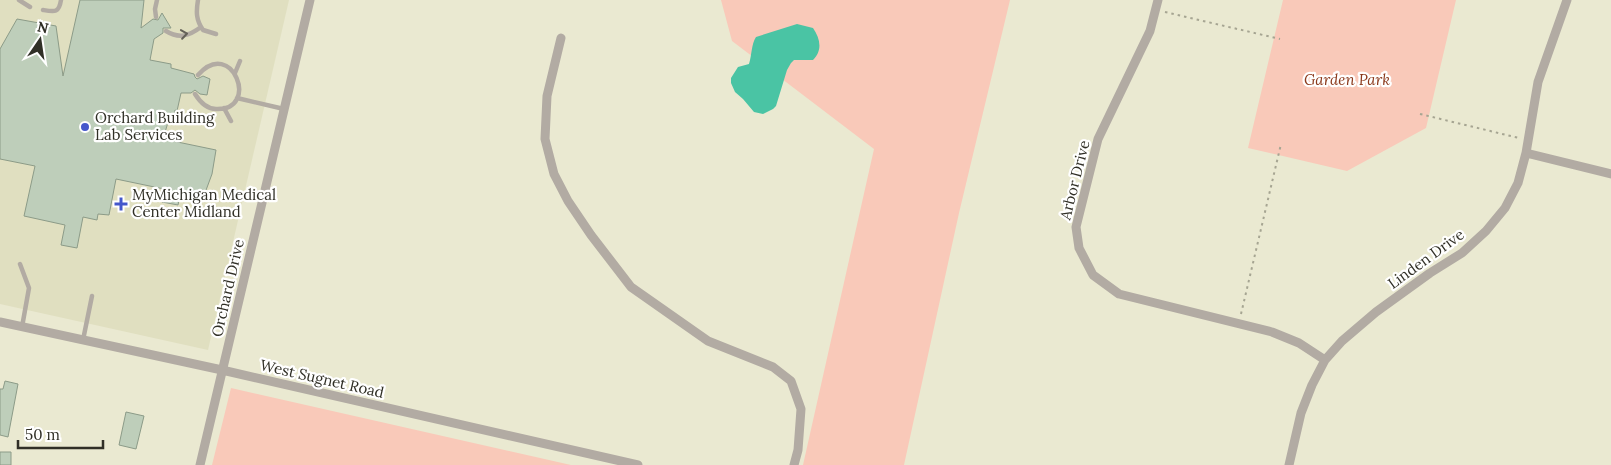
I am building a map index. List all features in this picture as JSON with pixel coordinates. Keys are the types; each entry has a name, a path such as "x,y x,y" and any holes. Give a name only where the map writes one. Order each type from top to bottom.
{"street":[{"name":"Orchard Drive","path":"200,465 310,0"},
{"name":"Arbor Drive","path":"1158,0 1150,31 1098,139 1076,227 1078,248 1093,275 1119,294 1272,332 1299,343 1325,360"},
{"name":"Linden Drive","path":"1289,465 1301,412 1325,360 1342,341 1376,312 1430,273 1462,253 1486,232 1505,208 1518,183 1526,153 1538,82 1567,0"},
{"path":"561,38 547,96 545,139 554,174 568,201 631,287 708,342 773,367 791,381 802,409 798,450 794,465"},
{"path":"1526,153 1611,174"},
{"name":"West Sugnet Road","path":"0,322 222,370 638,465"}],"lane":[{"path":"19,0 30,7"},
{"path":"43,10 57,11 60,8 61,0"},
{"path":"156,0 156,17"},
{"path":"198,0 196,11 198,23 203,30 216,34"},
{"path":"166,31 172,35 183,36 201,27"},
{"path":"235,73 240,61"},
{"path":"195,94 199,100 210,108 224,108 229,106 236,98 240,86 235,73 224,65 216,64 209,66 198,75"},
{"path":"236,98 284,110"},
{"path":"224,108 231,121"},
{"path":"20,264 29,288 22,327"},
{"path":"83,340 92,296"}],"path":[{"path":"1156,10 1280,39"},
{"path":"1420,114 1528,140"},
{"path":"1239,324 1281,144"}],"shaded area":[{"name":"MyMichigan Medical Center Midland","path":"0,0 289,0 208,350 0,304"}],"green space":[{"path":"721,0 1010,0 959,213 904,465 803,465 874,149 732,41"},
{"name":"Garden Park","path":"1283,0 1456,0 1426,128 1347,171 1248,148"},
{"path":"231,388 571,465 212,465"}],"water":[{"path":"797,24 813,28 819,40 818,52 813,60 794,60 791,63 776,106 773,109 763,114 754,112 735,92 731,78 738,67 749,64 756,37"}],"building":[{"name":"Orchard Building Lab Services","path":"80,0 144,0 141,28 153,19 158,20 162,13 171,28 163,28 163,33 154,39 150,60 171,64 171,68 194,74 197,79 203,76 210,79 207,95 200,94 195,90 191,93 181,93 177,111 175,110 173,119 169,119 163,139 216,150 212,174 202,201 180,196 178,205 162,202 164,189 116,179 109,215 98,214 97,220 83,217 77,248 61,245 65,225 24,216 35,166 0,159 0,49 17,19 56,26 63,76"},
{"path":"5,381 18,384 8,437 0,435 0,389 3,389"},
{"path":"126,412 144,416 136,449 119,445"},
{"path":"0,452 11,452 11,465 0,465"}],"place":[{"name":"Orchard Building Lab Services","path":"85,127"},
{"name":"MyMichigan Medical Center Midland","path":"121,204"}]}
